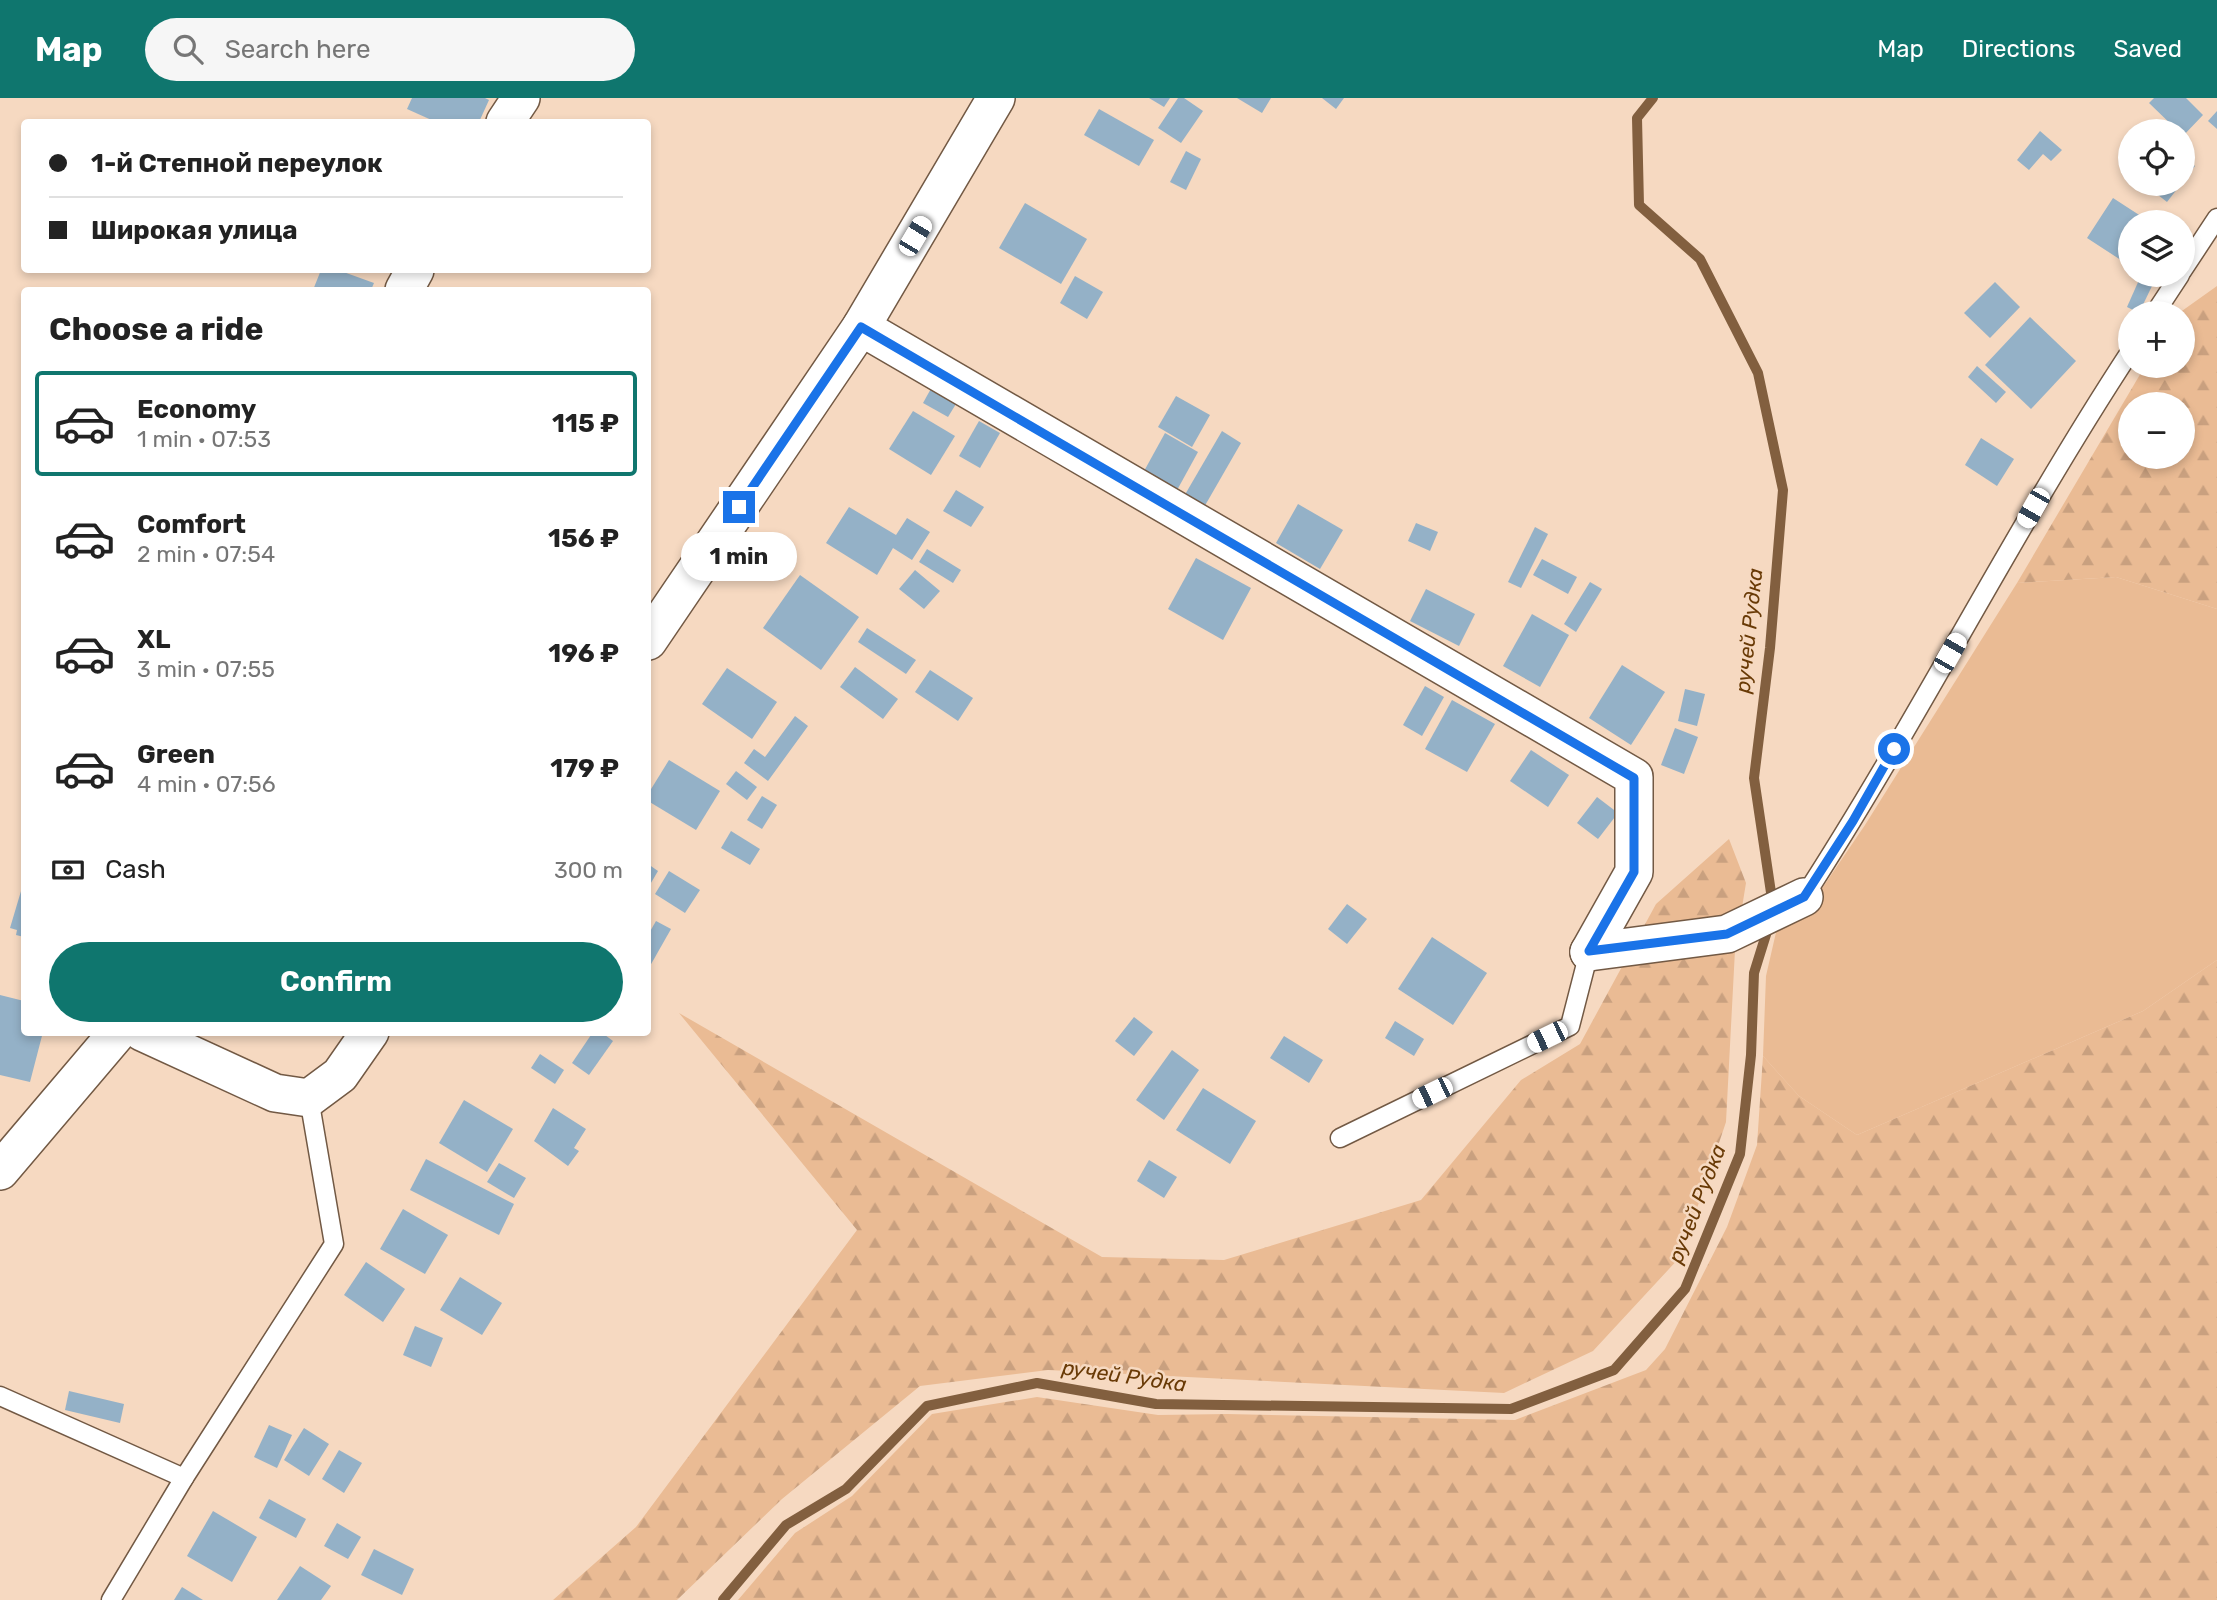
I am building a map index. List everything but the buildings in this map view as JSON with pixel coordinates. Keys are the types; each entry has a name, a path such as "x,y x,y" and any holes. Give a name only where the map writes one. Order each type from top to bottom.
{"street":[{"path":"507,119 521,98"},
{"path":"651,637 861,327 996,98"},
{"path":"861,327 1634,778 1634,872 1589,951"},
{"path":"1589,951 1727,934 1804,897"},
{"path":"0,1171 115,1036"},
{"path":"151,1036 275,1093 309,1098 340,1075 367,1036"}],"lane":[{"path":"2195,252 2217,218"},
{"path":"1804,897 1853,821 2075,436 2118,370"},
{"path":"1340,1138 1570,1026 1589,951"},
{"path":"111,1600 184,1478 334,1244 309,1098"},
{"path":"0,1396 184,1478"}],"green space":[{"path":"2217,286 2217,609 2116,577 2017,583 2118,412 2118,469 2195,469 2195,392 2130,392 2138,378 2195,378 2195,302"},
{"path":"2116,577 2217,609 2217,960 2143,1011 1857,1135 1799,1096 1763,1056 1766,976 1777,928 1806,912 1865,825 2017,583"},
{"path":"1729,839 1746,883 1735,950 1726,1122 1681,1256 1593,1351 1504,1393 1048,1370 920,1386 782,1499 677,1600 553,1600 636,1527 857,1230 679,1013 1102,1257 1224,1260 1421,1200 1521,1080 1580,1044 1656,904"},
{"path":"2217,960 2217,1600 738,1600 795,1533 852,1496 932,1414 1037,1397 1158,1415 1515,1420 1646,1370 1665,1349 1727,1227 1757,1145 1763,1056 1799,1096 1857,1135 2143,1011"}],"waterway":[{"name":"ручей Рудка","path":"1653,98 1637,118 1639,205 1700,259 1758,373 1783,490 1770,648 1754,778 1773,906"},
{"name":"ручей Рудка","path":"723,1600 786,1525 846,1489 927,1406 1037,1383 1156,1404 1511,1409 1614,1370 1685,1289 1740,1154 1751,1055 1754,973 1769,925"}],"route":[{"path":"739,507 861,327 1634,778 1634,872 1589,951 1727,934 1804,897 1853,821 1894,749"}]}
